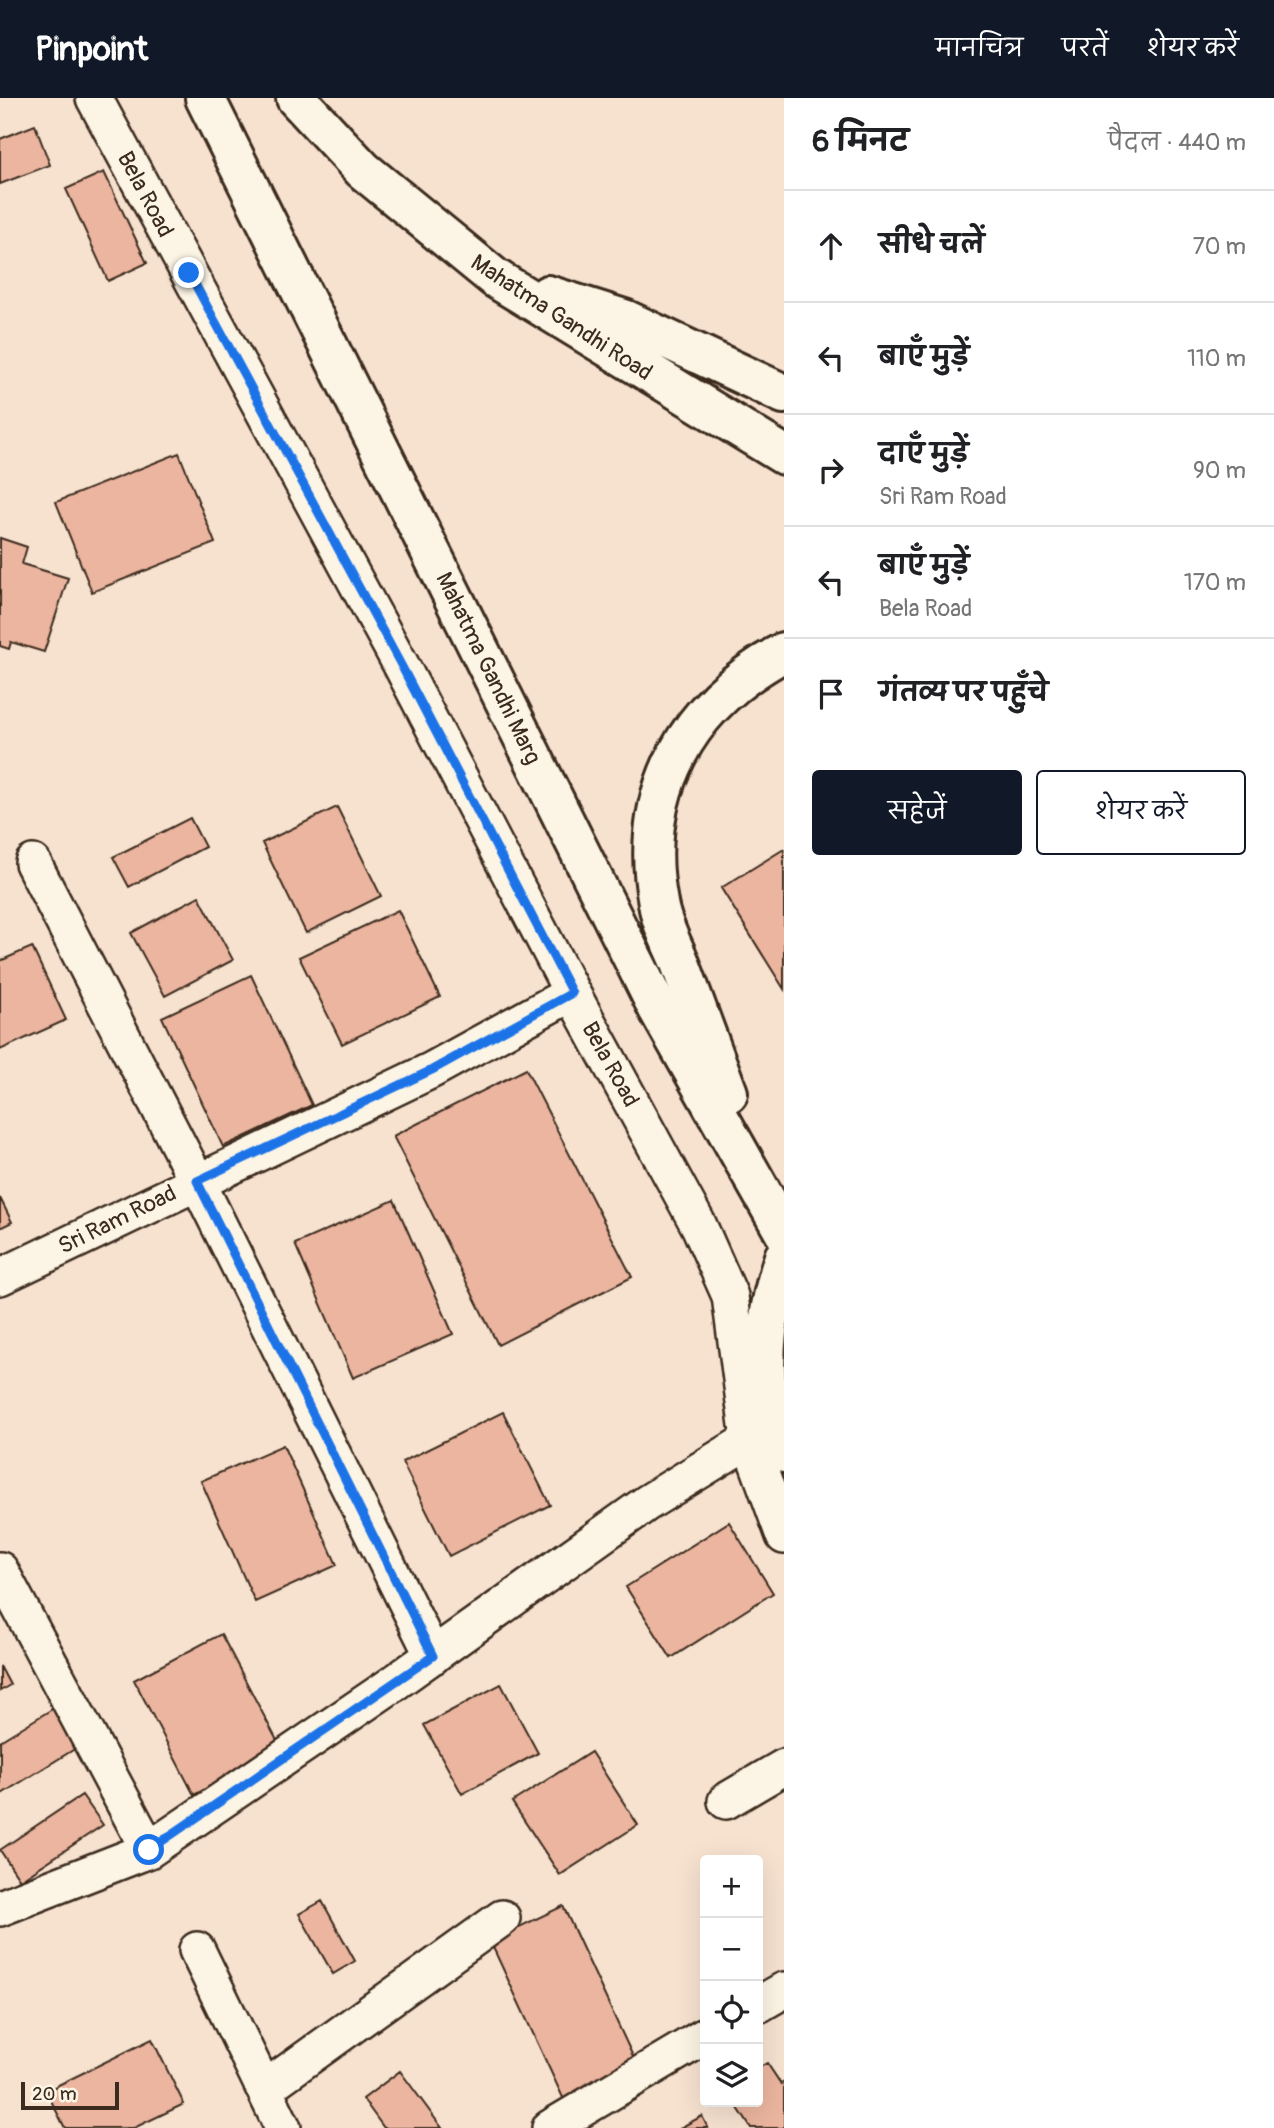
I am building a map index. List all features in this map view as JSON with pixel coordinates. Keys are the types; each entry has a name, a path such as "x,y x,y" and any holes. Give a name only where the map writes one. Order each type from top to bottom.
{"highway":[{"name":"Mahatma Gandhi Marg","path":"205,98 658,1009 776,1216"},
{"name":"Mahatma Gandhi Road","path":"296,98 363,170 495,278 784,455"},
{"path":"495,278 624,319 784,394"},
{"path":"776,1216 658,906 652,862 655,817 667,775 687,735 715,700 749,671 784,652"},
{"path":"784,1257 770,1299 764,1346 767,1394 784,1453"}],"street":[{"name":"Bela Road","path":"94,98 401,665 572,993 699,1226 730,1296 749,1440 784,1536"},
{"path":"33,863 197,1181 433,1656"},
{"name":"Sri Ram Road","path":"0,1277 432,1070 572,993"},
{"path":"0,1908 149,1850 433,1656 647,1503 749,1440"},
{"path":"0,1570 149,1850"},
{"path":"726,1801 784,1767"},
{"path":"264,2089 502,1918"},
{"path":"197,1950 283,2128"},
{"path":"763,2002 784,1990"},
{"path":"550,2128 700,2039"}],"building":[{"path":"35,125 50,165 0,184 0,139"},
{"path":"104,172 147,263 108,281 66,189"},
{"path":"179,453 215,543 92,592 56,502"},
{"path":"0,538 27,547 22,564 68,578 44,652 11,642 9,649 0,646"},
{"path":"337,807 381,896 306,933 262,843"},
{"path":"190,818 205,847 129,887 113,857"},
{"path":"784,849 784,989 721,888"},
{"path":"199,896 233,960 165,996 131,933"},
{"path":"398,910 440,997 342,1044 299,957"},
{"path":"32,947 66,1020 0,1050 0,961"},
{"path":"251,975 312,1105 223,1147 162,1017"},
{"path":"526,1069 632,1277 498,1345 393,1136"},
{"path":"0,1198 12,1222 0,1228"},
{"path":"394,1200 453,1334 353,1378 295,1244"},
{"path":"503,1412 550,1505 449,1556 402,1462"},
{"path":"283,1445 337,1565 255,1602 201,1481"},
{"path":"729,1522 773,1593 671,1658 626,1587"},
{"path":"221,1634 282,1750 194,1795 134,1680"},
{"path":"0,1666 10,1685 0,1691"},
{"path":"501,1684 538,1753 462,1794 424,1725"},
{"path":"62,1703 86,1742 0,1795 0,1741"},
{"path":"591,1752 638,1825 560,1875 512,1802"},
{"path":"82,1795 103,1825 20,1880 0,1850"},
{"path":"322,1901 355,1961 333,1974 299,1914"},
{"path":"563,1906 637,2065 564,2100 490,1941"},
{"path":"152,2039 184,2104 134,2128 65,2128 46,2091"},
{"path":"767,2063 781,2084 784,2082 784,2128 751,2128 737,2107 763,2107 763,2065"},
{"path":"400,2071 442,2128 384,2128 363,2099"},
{"path":"702,2116 708,2128 680,2128"}],"route":[{"path":"149,1850 433,1656 197,1181 432,1070 572,993 401,665 189,273"}]}
